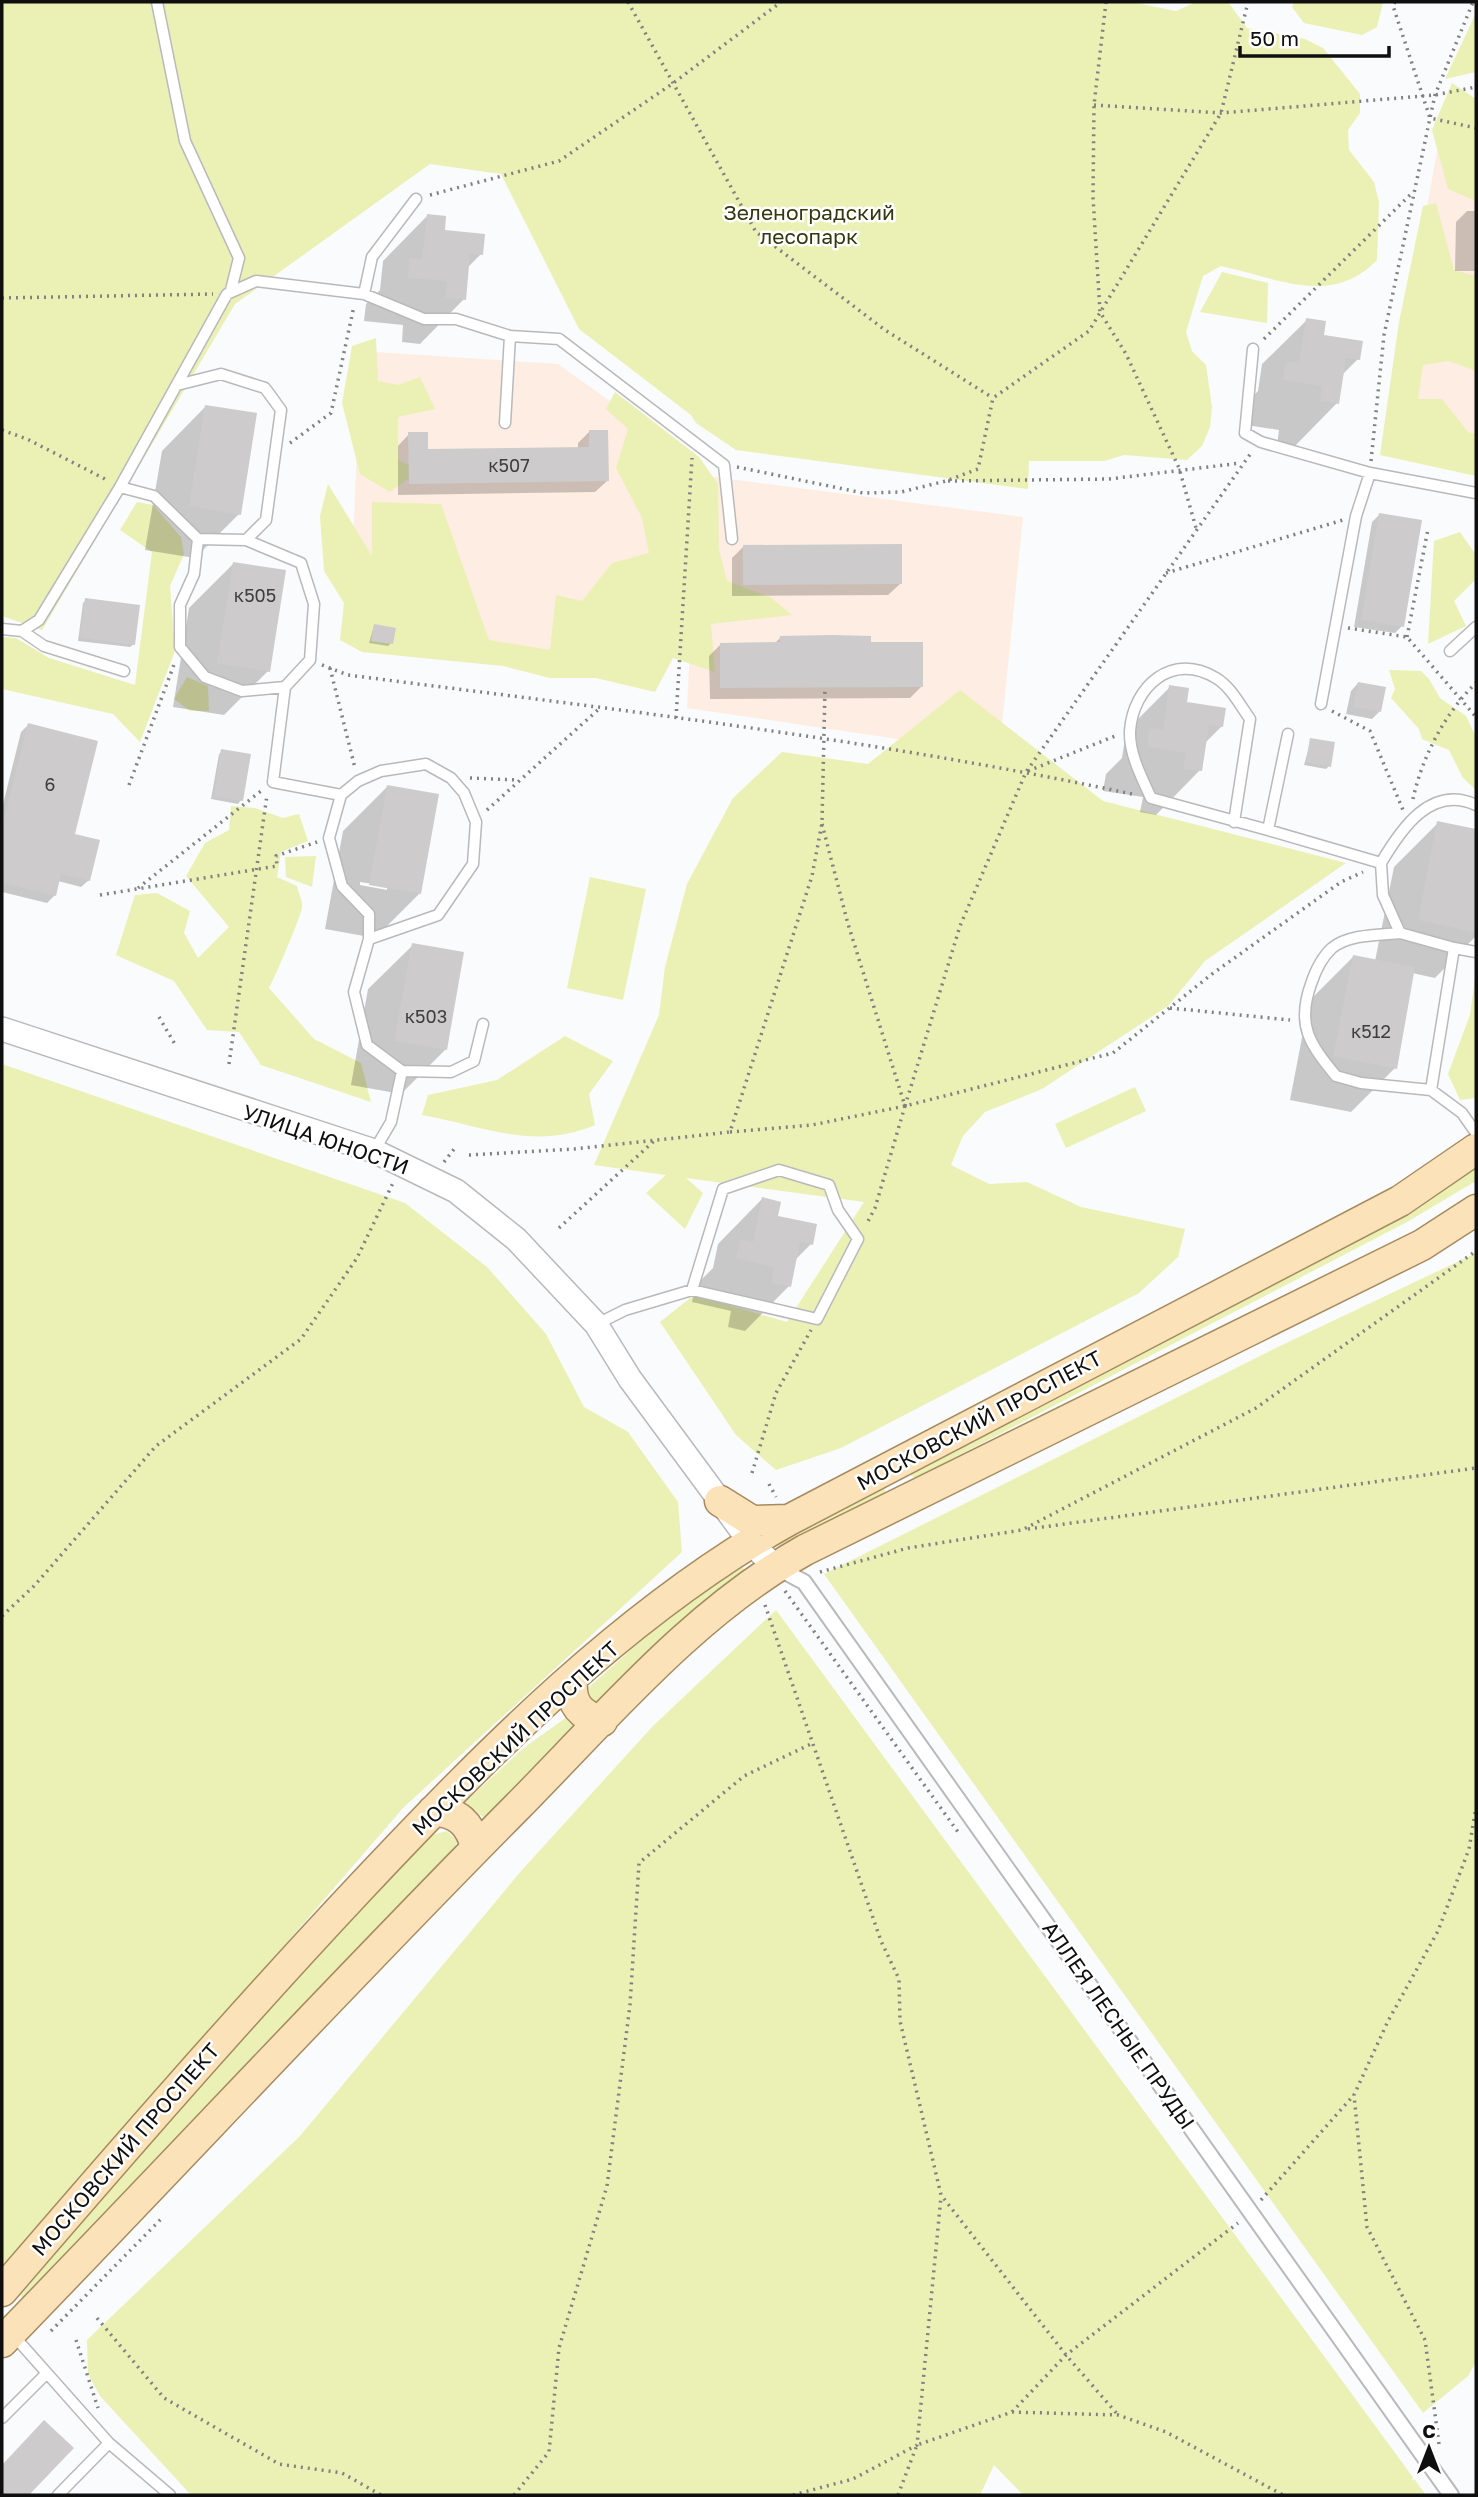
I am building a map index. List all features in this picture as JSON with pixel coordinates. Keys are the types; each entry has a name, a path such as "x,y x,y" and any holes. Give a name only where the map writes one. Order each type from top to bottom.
{"main road":[{"name":"МОСКОВСКИЙ ПРОСПЕКТ","path":"2,2291 251,2005 433,1811 572,1678 712,1567 750,1542 890,1466 1400,1201 1476,1149"},
{"name":"МОСКОВСКИЙ ПРОСПЕКТ","path":"5,2332 602,1721 684,1640 775,1567 1422,1245 1476,1210"},
{"path":"890,1466 907,1499"},
{"path":"720,1501 752,1521 789,1520"},
{"path":"572,1678 571,1691 576,1707 586,1717 602,1721"},
{"path":"433,1811 447,1811 465,1821 473,1834 476,1847"}],"street":[{"name":"УЛИЦА ЮНОСТИ","path":"2,1030 374,1151 432,1177 487,1214 516,1239 596,1324 630,1379 750,1542 775,1567"},
{"path":"712,1567 729,1537 720,1501"},
{"name":"АЛЛЕЯ ЛЕСНЫЕ ПРУДЫ","path":"775,1567 804,1582 1451,2495"}],"lane":[{"path":"22,631 39,620 120,487 229,292 239,258 185,141 157,2"},
{"path":"360,294 372,257 416,199"},
{"path":"229,292 256,281 360,294 424,319 456,319 510,336 559,339 724,465 732,539"},
{"path":"505,423 510,336"},
{"path":"1253,349 1245,433 1261,442 1370,474 1476,493"},
{"path":"177,385 222,374 265,388 281,410 266,520 246,540"},
{"path":"1321,704 1356,516 1370,474"},
{"path":"120,487 154,496 198,539 246,540 301,564 314,604 310,660 285,687 273,782 341,795"},
{"path":"198,539 194,574 180,605 180,647 205,677 242,691 285,687"},
{"path":"1450,650 1476,627"},
{"path":"2,629 22,631 44,646 124,671"},
{"path":"1234,822 1250,719 1217,678 1199,670 1182,670 1153,679 1138,697 1130,730 1138,766 1151,798 1246,826 1381,863"},
{"path":"1268,830 1288,734"},
{"path":"369,939 438,915 472,864 475,822 464,793 451,778 426,764 381,771 358,781 341,795 329,838 342,886 369,914 369,939 354,992 368,1045 402,1070 451,1073 474,1061 483,1024"},
{"path":"1400,933 1383,895 1381,863 1408,822 1430,804 1452,800 1476,805"},
{"path":"1476,952 1400,933 1363,936 1333,947 1316,969 1306,998 1303,1022 1315,1047 1336,1076 1361,1083 1431,1090 1462,1113 1476,1133"},
{"path":"1431,1090 1454,948"},
{"path":"374,1151 391,1122 402,1070"},
{"path":"596,1324 625,1310 692,1290 817,1319 858,1239 838,1210 829,1185 779,1170 723,1189 692,1290"},
{"path":"5,2332 47,2373 109,2443 170,2495"},
{"path":"2,2418 47,2373"},
{"path":"58,2495 109,2443"}],"path":[{"path":"628,2 756,232 886,330 993,398"},
{"path":"416,199 559,161 673,85 781,2"},
{"path":"1106,2 1094,105 1093,197 1100,312 1126,355 1179,468 1196,528"},
{"path":"724,465 788,475 863,493 901,492 946,481 978,468 993,398 1089,331 1221,113 1248,2"},
{"path":"1395,2 1393,6 1425,96 1430,118"},
{"path":"1370,474 1384,335 1435,95 1473,2"},
{"path":"1094,105 1221,113 1435,95 1476,87"},
{"path":"1430,118 1476,128"},
{"path":"1253,349 1415,191"},
{"path":"2,298 13,295 229,292"},
{"path":"276,453 331,413 360,294"},
{"path":"2,430 27,439 120,487"},
{"path":"676,718 693,442"},
{"path":"858,1239 876,1208 960,926 1026,772 1242,463 1261,442"},
{"path":"946,481 1109,479 1179,468 1242,463"},
{"path":"1164,574 1356,516"},
{"path":"1407,637 1428,529"},
{"path":"1335,626 1407,637 1476,717"},
{"path":"130,785 180,647"},
{"path":"310,660 348,675 824,738 1026,772 1151,798"},
{"path":"330,668 358,781"},
{"path":"1408,822 1419,770 1460,699 1476,683"},
{"path":"730,1132 812,876 822,823 825,687"},
{"path":"1321,704 1370,731 1408,822"},
{"path":"475,822 600,708"},
{"path":"1026,772 1130,730"},
{"path":"451,778 518,780"},
{"path":"136,890 269,786 229,1064"},
{"path":"822,823 848,925 905,1106"},
{"path":"100,895 277,866 276,856 329,838"},
{"path":"469,1155 813,1125 905,1106 1113,1053 1341,882 1381,863"},
{"path":"1170,1008 1303,1022"},
{"path":"159,1017 176,1046"},
{"path":"559,1228 655,1140"},
{"path":"2,1616 34,1586 156,1446 302,1339 357,1258 393,1183"},
{"path":"1022,1530 1256,1408 1476,1251"},
{"path":"752,1473 776,1393 817,1319"},
{"path":"817,1572 908,1548 1022,1530 1476,1468"},
{"path":"764,1600 811,1744 881,1941 899,1979 900,2021 941,2195 917,2445 898,2495"},
{"path":"514,2495 549,2452 559,2348 607,2186 630,2005 639,1863 744,1776 811,1744"},
{"path":"1012,2412 1066,2355 1250,2211 1354,2095 1388,2021 1438,1931 1469,1849 1476,1807"},
{"path":"1354,2095 1367,2227 1425,2340 1439,2444"},
{"path":"941,2195 1066,2355 1118,2415"},
{"path":"51,2331 160,2219"},
{"path":"97,2318 164,2398 279,2464 342,2473 381,2495"},
{"path":"76,2340 109,2443"},
{"path":"793,2495 853,2479 917,2445 1012,2412 1118,2415 1166,2432 1283,2495"}],"shaded area":[{"path":"1440,134 1476,141 1476,460 1385,445"},
{"path":"361,351 558,364 677,449 665,673 349,640"},
{"path":"699,475 1023,517 999,754 687,708"}],"green space":[{"name":"Зеленоградский лесопарк","path":"2,2 1132,2 1176,11 1196,2 1228,2 1247,28 1305,39 1323,48 1360,94 1360,113 1348,130 1349,150 1374,182 1379,202 1377,260 1359,274 1341,283 1322,286 1282,282 1221,266 1203,276 1186,332 1192,351 1206,365 1212,407 1210,427 1202,446 1187,460 1124,455 1104,461 1029,461 1028,489 736,450 696,423 691,415 579,329 501,174 430,164 235,304 42,630 2,616"},
{"path":"1294,2 1383,2 1377,27 1362,35 1304,23 1292,7"},
{"path":"1476,13 1476,72 1445,79"},
{"path":"1452,83 1476,99 1476,201 1448,189 1432,130"},
{"path":"1436,203 1454,270 1476,276 1476,371 1448,361 1423,365 1418,399 1442,399 1468,432 1476,434 1476,476 1380,455 1399,322 1423,206"},
{"path":"1222,272 1268,283 1267,323 1200,312"},
{"path":"376,338 378,381 398,385 420,377 435,409 398,417 398,460 420,470 390,492 360,474 342,403 352,346"},
{"path":"615,392 699,457 718,484 719,549 727,581 770,597 792,615 711,624 715,672 673,658 655,692 596,678 550,678 503,666 362,652 340,640 344,603 324,571 320,516 328,484 372,556 372,502 441,504 489,640 550,650 556,595 582,601 612,563 649,553 642,518 616,468 628,429 606,409"},
{"path":"137,502 153,505 181,537 184,554 170,586 175,651 140,742 113,714 2,689 2,637 16,638 49,658 135,685 152,552 120,530"},
{"path":"1460,532 1476,555 1476,579 1454,601 1466,626 1428,644 1434,541"},
{"path":"1389,670 1421,671 1440,698 1466,716 1476,737 1476,790 1463,778 1449,750 1422,739 1419,729 1391,698 1395,689"},
{"path":"187,677 208,686 209,711 190,711 174,699"},
{"path":"960,690 1103,801 1346,863 1205,961 1168,1006 1042,1089 985,1112 963,1136 951,1165 989,1184 1027,1182 1081,1207 1185,1229 1178,1257 1139,1293 841,1448 776,1470 736,1435 660,1322 694,1295 787,1322 864,1202 686,1178 703,1193 685,1229 646,1193 666,1175 594,1165 659,1015 665,967 687,884 733,798 782,752 868,764"},
{"path":"231,806 255,808 283,818 299,814 308,841 281,852 277,877 297,886 302,907 269,988 314,1039 361,1063 371,1102 261,1065 239,1032 207,1030 174,981 116,955 135,895 157,893 190,911 184,933 198,958 229,927 186,876 205,843 229,830"},
{"path":"316,856 312,887 286,877 285,857"},
{"path":"590,877 646,889 623,1000 567,988"},
{"path":"1476,971 1476,1098 1460,1100 1448,1074 1470,1015"},
{"path":"565,1036 613,1061 589,1094 595,1125 551,1136 530,1136 487,1130 422,1115 428,1095 497,1080"},
{"path":"2,1064 405,1203 487,1267 546,1334 584,1407 628,1432 678,1502 682,1552 403,1808 2,2273"},
{"path":"1135,1087 1146,1111 1066,1148 1055,1124"},
{"path":"1476,1164 1476,1181 1407,1222 915,1478 909,1474"},
{"path":"1476,1253 1476,2362 1468,2376 1423,2413 824,1574 1280,1346"},
{"path":"881,1484 887,1494 783,1550 779,1548 778,1543"},
{"path":"734,1567 742,1567 746,1572 594,1706 588,1688 662,1622"},
{"path":"776,1610 1426,2495 1023,2495 994,2465 980,2495 191,2495 100,2396 88,2374 87,2340 300,2136 522,1870 653,1726"},
{"path":"567,1717 581,1731 490,1822 464,1803 525,1747"},
{"path":"447,1831 457,1841 452,1856 25,2300 20,2296 210,2069 428,1836"}],"building":[{"path":"427,214 446,216 445,230 485,234 483,255 470,254 466,300 445,298 447,281 408,278 409,258 422,259"},
{"path":"1306,318 1326,321 1324,335 1363,341 1360,360 1346,358 1339,404 1320,401 1322,386 1283,380 1286,361 1299,363"},
{"path":"205,405 257,413 241,515 189,506"},
{"path":"589,430 608,430 609,481 409,484 408,432 428,432 428,449 589,447"},
{"path":"1379,513 1422,520 1404,627 1361,620"},
{"path":"902,544 902,584 743,585 743,545"},
{"path":"233,562 286,570 270,672 217,663"},
{"path":"85,598 140,605 135,645 80,638"},
{"path":"374,624 396,628 393,644 371,641"},
{"path":"780,636 871,636 871,642 923,642 923,687 720,688 720,643 780,642"},
{"path":"1358,682 1386,687 1381,712 1353,707"},
{"path":"1169,685 1189,688 1187,702 1226,708 1223,727 1209,725 1202,771 1183,769 1186,753 1147,747 1150,728 1163,730"},
{"path":"28,723 98,741 75,834 100,840 90,881 61,874 56,896 2,883 2,828"},
{"path":"1310,738 1335,742 1331,767 1306,762"},
{"path":"221,749 251,754 243,801 214,797"},
{"path":"387,785 439,794 421,894 369,885"},
{"path":"1437,821 1476,829 1476,933 1418,920"},
{"path":"412,943 464,952 447,1050 394,1041"},
{"path":"1353,955 1415,967 1397,1069 1333,1056"},
{"path":"762,1197 781,1202 778,1216 817,1224 813,1245 800,1242 791,1287 771,1283 774,1267 736,1258 740,1239 753,1242"},
{"path":"44,2420 74,2448 29,2495 2,2495 2,2465"}]}
